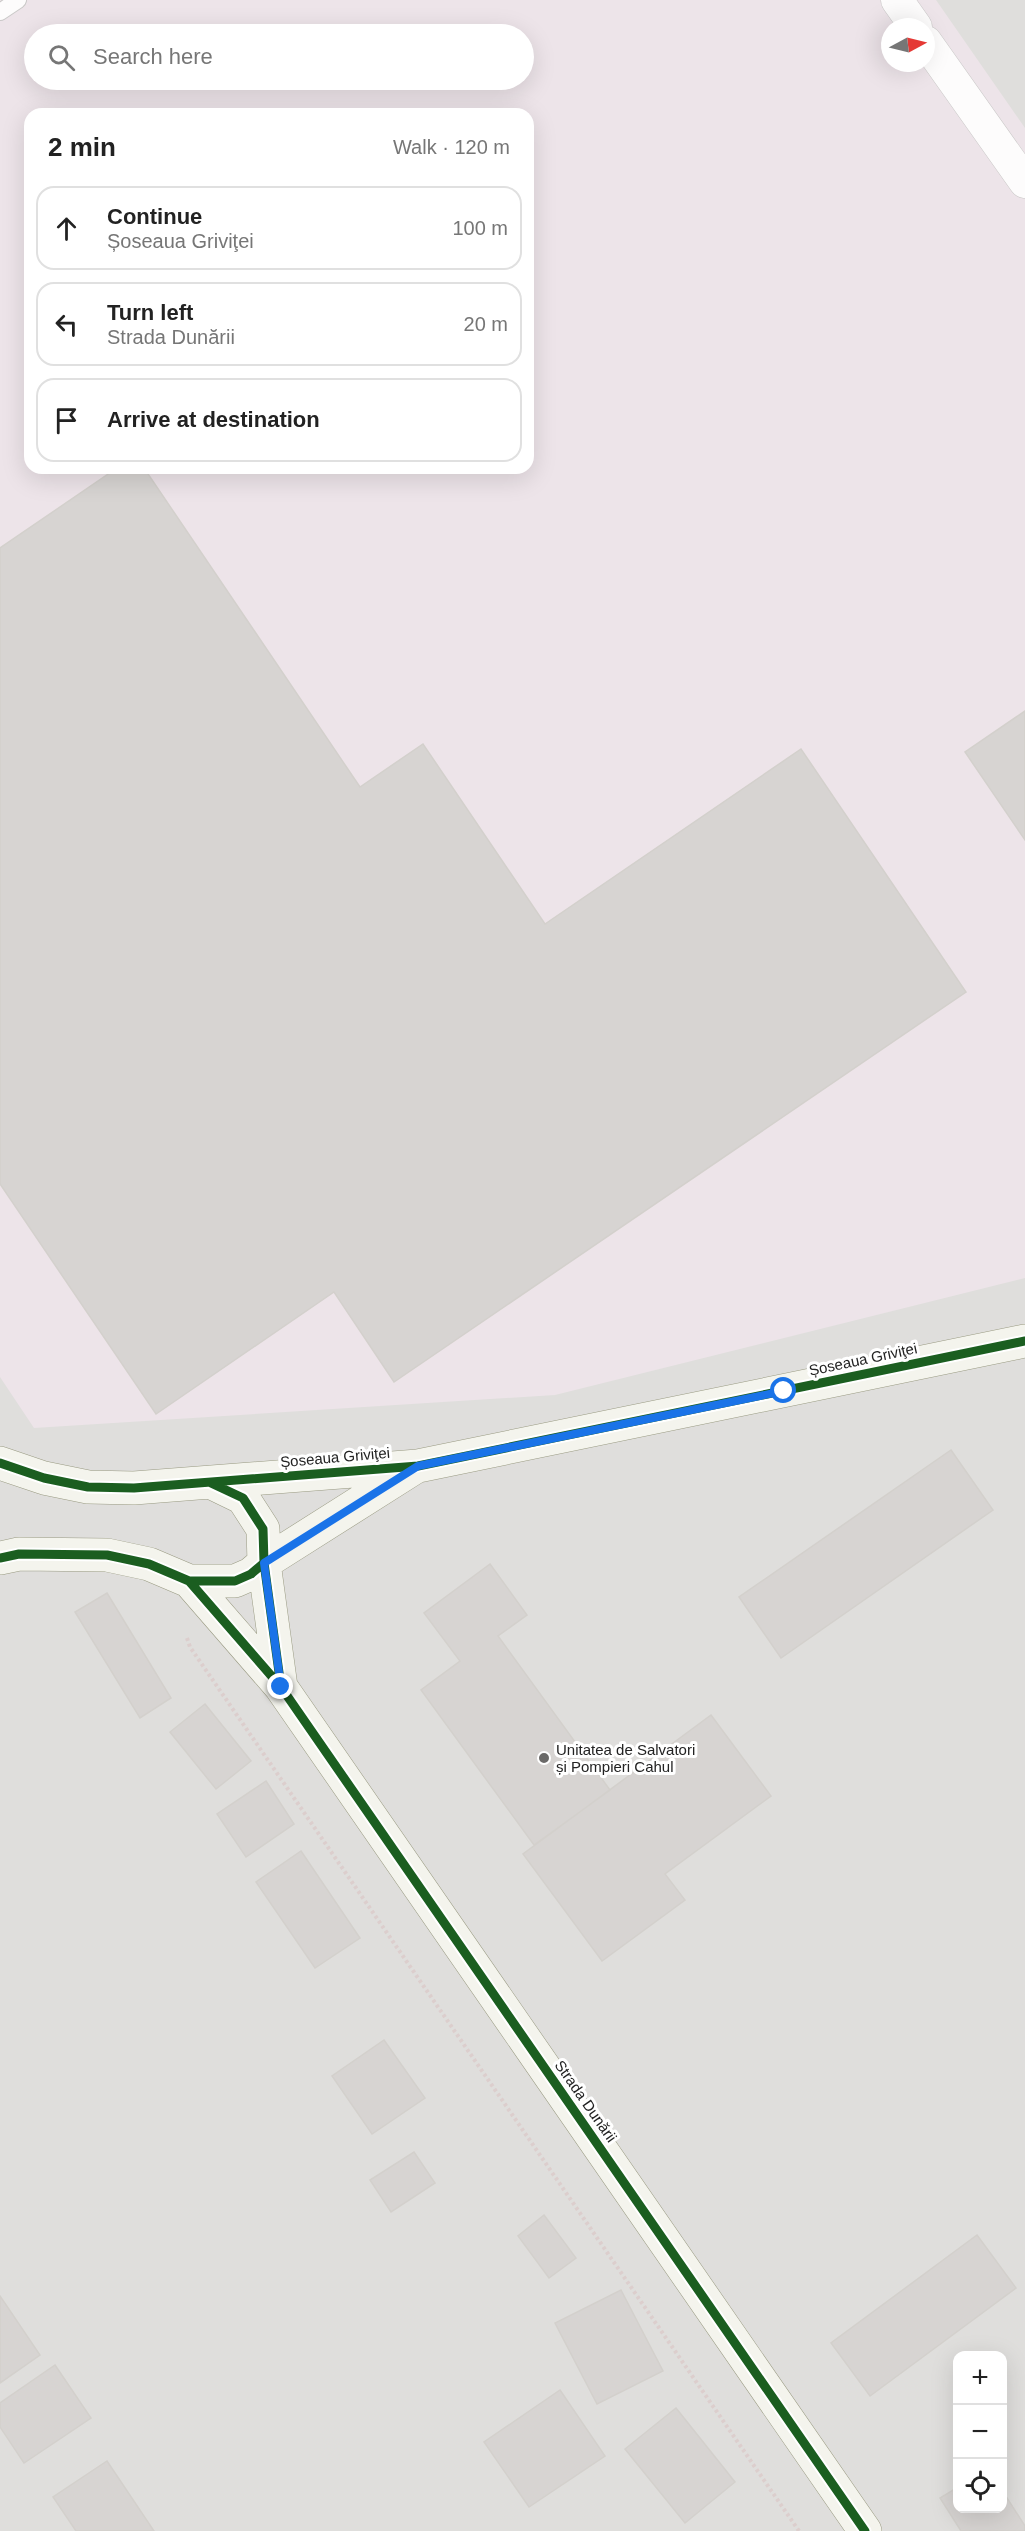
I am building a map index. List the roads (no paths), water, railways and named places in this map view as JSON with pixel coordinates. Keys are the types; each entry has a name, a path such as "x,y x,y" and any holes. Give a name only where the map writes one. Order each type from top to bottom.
{"main road":[{"name":"Șoseaua Griviţei","path":"0,1463 44,1478 87,1486 134,1488 418,1466 1025,1341"},
{"name":"Șoseaua Griviţei","path":"189,1581 235,1581 251,1574 264,1563 418,1466"},
{"name":"Strada Dunării","path":"210,1482 243,1498 263,1529 264,1563 281,1687"},
{"path":"0,1558 19,1554 107,1555 149,1564 189,1581"},
{"name":"Strada Dunării","path":"189,1581 281,1687 865,2531"}],"street":[{"path":"897,0 910,18"},
{"path":"935,55 1025,182"}],"lane":[{"path":"0,12 18,0"}],"place":[{"name":"Unitatea de Salvatori și Pompieri Cahul","path":"544,1758"}]}
